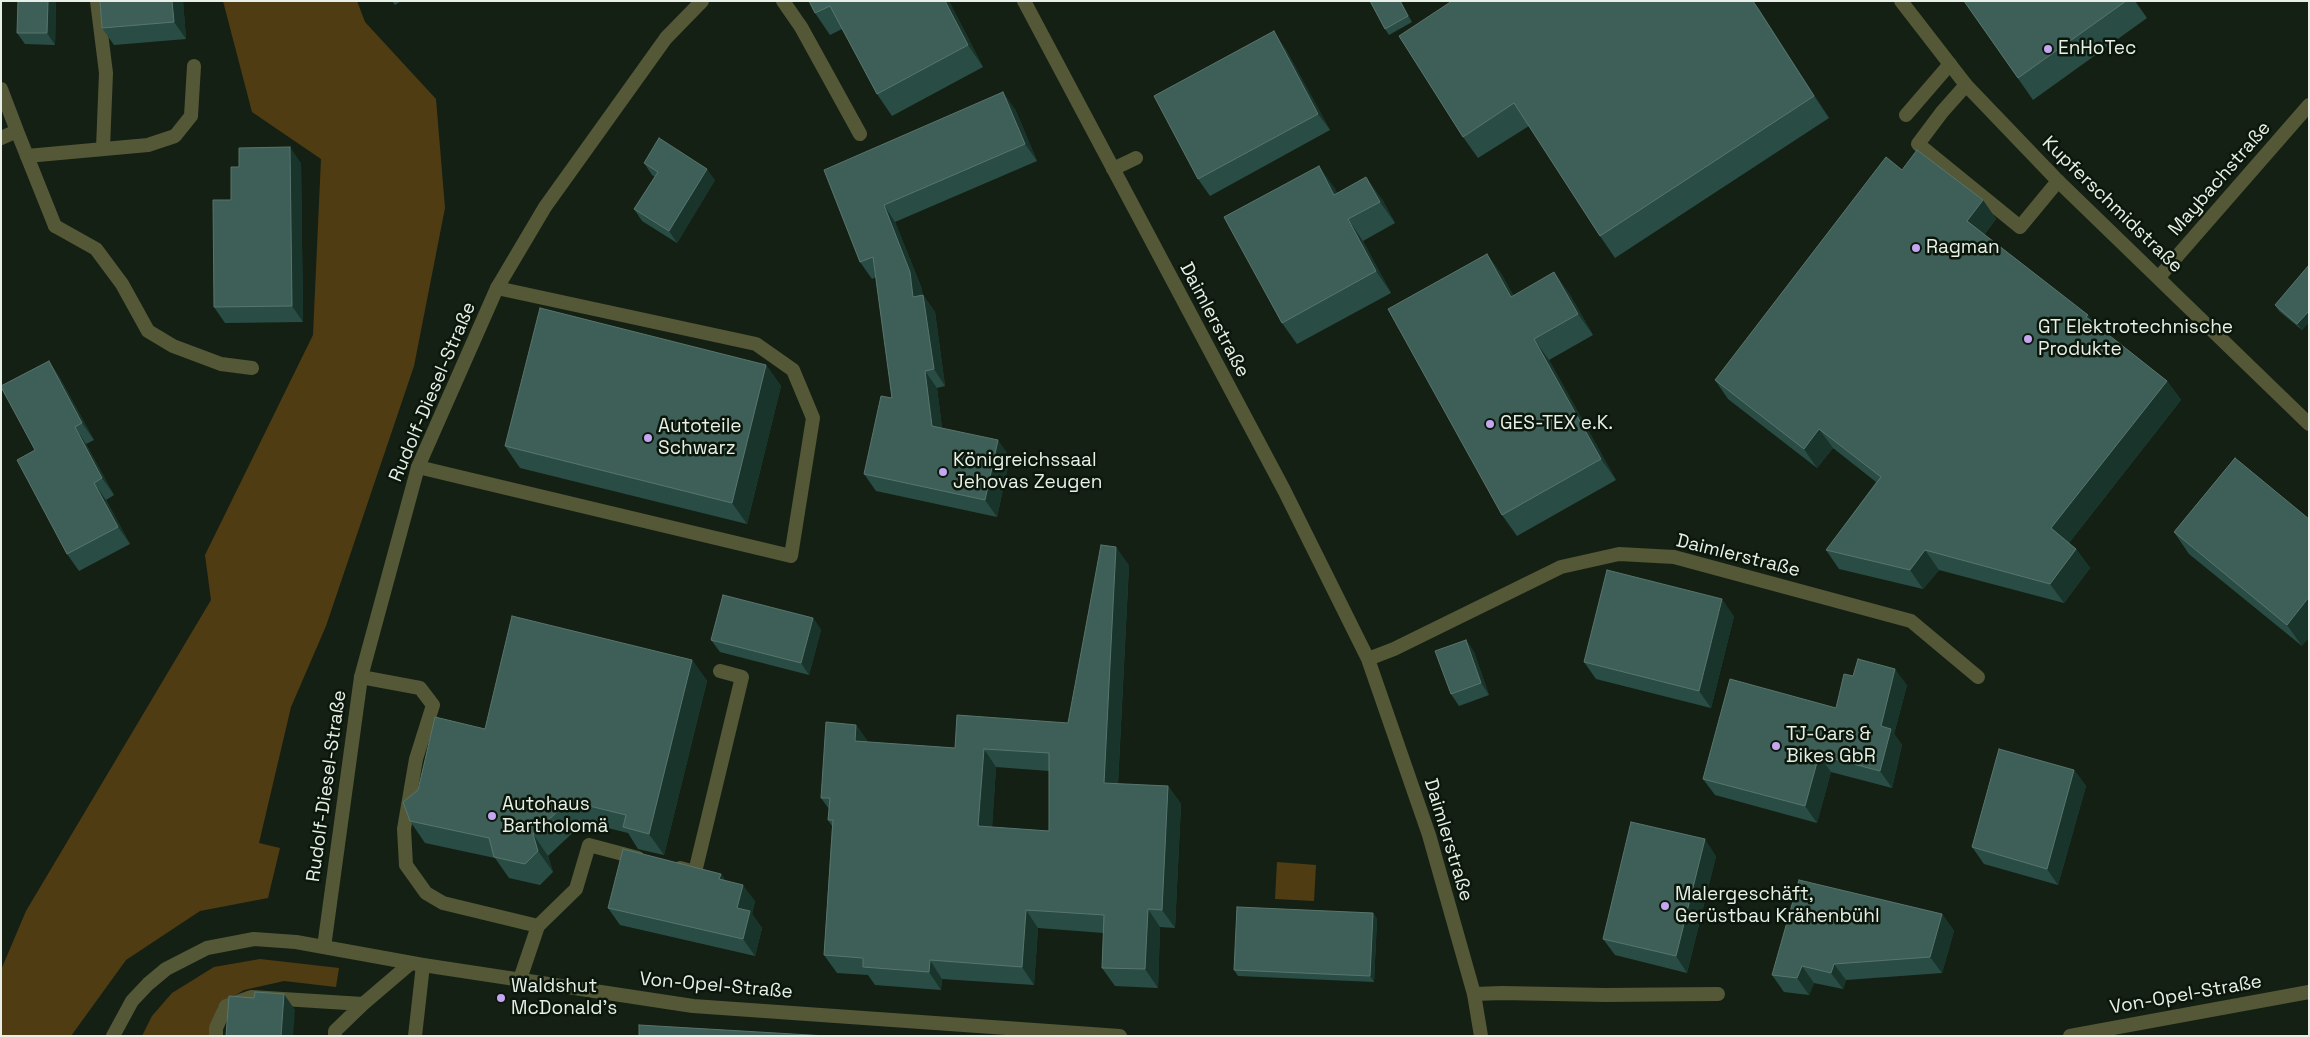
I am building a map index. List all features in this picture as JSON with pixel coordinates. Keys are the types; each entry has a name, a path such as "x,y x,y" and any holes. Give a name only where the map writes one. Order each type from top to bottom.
{"street":[{"path":"97,1 106,73 103,148"},
{"name":"Rudolf-Diesel-Straße","path":"324,947 361,677 418,467 497,288 545,208 666,38 702,1"},
{"path":"783,1 801,27 860,134"},
{"name":"Daimlerstraße","path":"1024,1 1284,490 1368,659 1430,835 1474,994 1481,1036"},
{"name":"Kupferschmidstraße","path":"1901,1 1966,86 2058,181 2309,424"},
{"path":"1906,115 1950,64"},
{"path":"27,156 148,145 175,136 191,116 194,66"},
{"path":"1966,86 1942,112 1918,144 2020,227 2058,181"},
{"path":"1,89 55,226 96,249 122,284 148,331 173,346 221,364 252,368"},
{"name":"Maybachstraße","path":"2159,277 2309,105"},
{"path":"1,138 17,131"},
{"path":"1113,170 1136,158"},
{"path":"418,467 791,556 813,418 793,370 756,344 497,288"},
{"name":"Daimlerstraße","path":"1368,659 1394,649 1561,567 1619,554 1674,557 1911,621 1978,677"},
{"path":"520,980 538,926 576,889 589,845 695,872 742,677 720,671"},
{"path":"361,677 420,688 433,705 416,759 404,829 406,865 426,893 443,903 538,926"},
{"name":"Von-Opel-Straße","path":"113,1036 132,1001 166,969 207,948 254,939 296,942 417,964 693,1006 1120,1036"},
{"path":"335,1036 335,1031 363,1004 417,964"},
{"path":"414,1036 417,964"},
{"name":"Von-Opel-Straße","path":"2070,1036 2309,992"},
{"path":"1474,994 1718,994"},
{"path":"216,1036 216,1028 226,1006 251,997 363,1004"}],"shaded area":[{"path":"223,1 357,1 365,22 436,99 445,208 414,366 326,626 291,707 259,843 280,848 268,898 200,911 126,960 71,1036 1,1036 1,970 26,911 211,600 205,555 313,335 321,159 252,112"},
{"path":"1277,862 1316,865 1314,901 1275,899"},
{"path":"260,959 339,968 336,987 284,981 244,990 218,1006 210,1036 142,1036 152,1016 172,993 214,967"}],"building":[{"path":"18,1 48,1 47,33 17,33"},
{"path":"100,1 172,1 174,22 102,28"},
{"path":"809,1 945,1 968,45 877,94 830,6 815,13"},
{"path":"1370,1 1400,1 1408,16 1385,29"},
{"path":"1452,1 1753,1 1814,96 1600,236 1514,103 1463,137 1399,36"},
{"path":"1964,1 2126,1 2018,78"},
{"path":"1274,31 1318,114 1198,179 1154,96"},
{"path":"1003,92 1025,144 884,205 910,272 913,297 923,295 934,369 925,371 932,426 998,440 985,500 864,474 881,396 892,398 873,257 860,262 824,170"},
{"path":"659,138 707,169 669,231 634,209 658,172 644,163"},
{"path":"290,147 292,306 214,307 213,200 231,200 231,167 239,167 239,148"},
{"path":"1917,150 1983,200 1967,221 2088,315 2086,317 2167,381 2051,528 2076,549 2050,584 1925,550 1910,570 1826,550 1881,477 1819,429 1804,449 1715,380 1886,157 1902,170"},
{"path":"1319,166 1334,195 1366,177 1380,202 1348,219 1376,271 1282,323 1224,217"},
{"path":"1487,254 1511,297 1554,272 1578,314 1534,339 1601,459 1502,515 1388,309"},
{"path":"2309,265 2309,311 2297,324 2275,305"},
{"name":"Autoteile Schwarz","path":"540,308 766,365 732,503 505,446"},
{"path":"49,361 82,423 75,427 102,478 94,483 118,527 67,554 17,460 35,450 1,387"},
{"path":"2235,458 2309,519 2309,597 2287,625 2174,532"},
{"path":"1101,545 1116,547 1104,783 1168,786 1162,910 1148,909 1145,969 1102,968 1104,915 1026,910 1022,967 930,960 929,972 863,967 863,958 824,955 833,820 828,820 830,798 821,798 826,722 856,725 855,741 955,748 957,715 1068,723","holes":["984,749 1049,753 1049,831 978,826"]},
{"path":"1607,570 1722,599 1699,691 1584,662"},
{"path":"723,595 813,618 801,663 711,640"},
{"path":"512,616 692,660 649,834 623,827 626,815 569,801 533,834 538,851 525,864 494,857 489,838 410,821 403,802 418,790 435,717 485,729"},
{"path":"1466,640 1481,683 1451,694 1435,651"},
{"path":"1858,659 1895,669 1881,726 1891,729 1880,771 1819,755 1805,806 1703,779 1730,679 1836,708 1844,674 1853,676"},
{"path":"1999,749 2074,770 2047,869 1972,847"},
{"name":"Malergeschäft, Gerüstbau Krähenbühl","path":"1631,822 1705,839 1676,956 1603,939"},
{"path":"623,849 721,874 719,879 743,885 737,908 750,911 743,939 608,908"},
{"path":"1799,880 1942,914 1930,957 1834,964 1831,973 1802,966 1797,978 1772,975"},
{"path":"1237,907 1373,913 1370,976 1234,970"},
{"path":"255,992 284,994 281,1036 226,1036 229,996 254,998"},
{"path":"639,1025 827,1036 639,1036"}],"place":[{"name":"EnHoTec","path":"2048,49"},
{"name":"Ragman","path":"1916,248"},
{"name":"GT Elektrotechnische Produkte","path":"2028,339"},
{"name":"GES-TEX e.K.","path":"1490,424"},
{"name":"Autoteile Schwarz","path":"648,438"},
{"name":"Königreichssaal Jehovas Zeugen","path":"943,472"},
{"name":"TJ-Cars & Bikes GbR","path":"1776,746"},
{"name":"Autohaus Bartholomä","path":"492,816"},
{"name":"Malergeschäft, Gerüstbau Krähenbühl","path":"1665,906"},
{"name":"Waldshut McDonald's","path":"501,998"}]}
